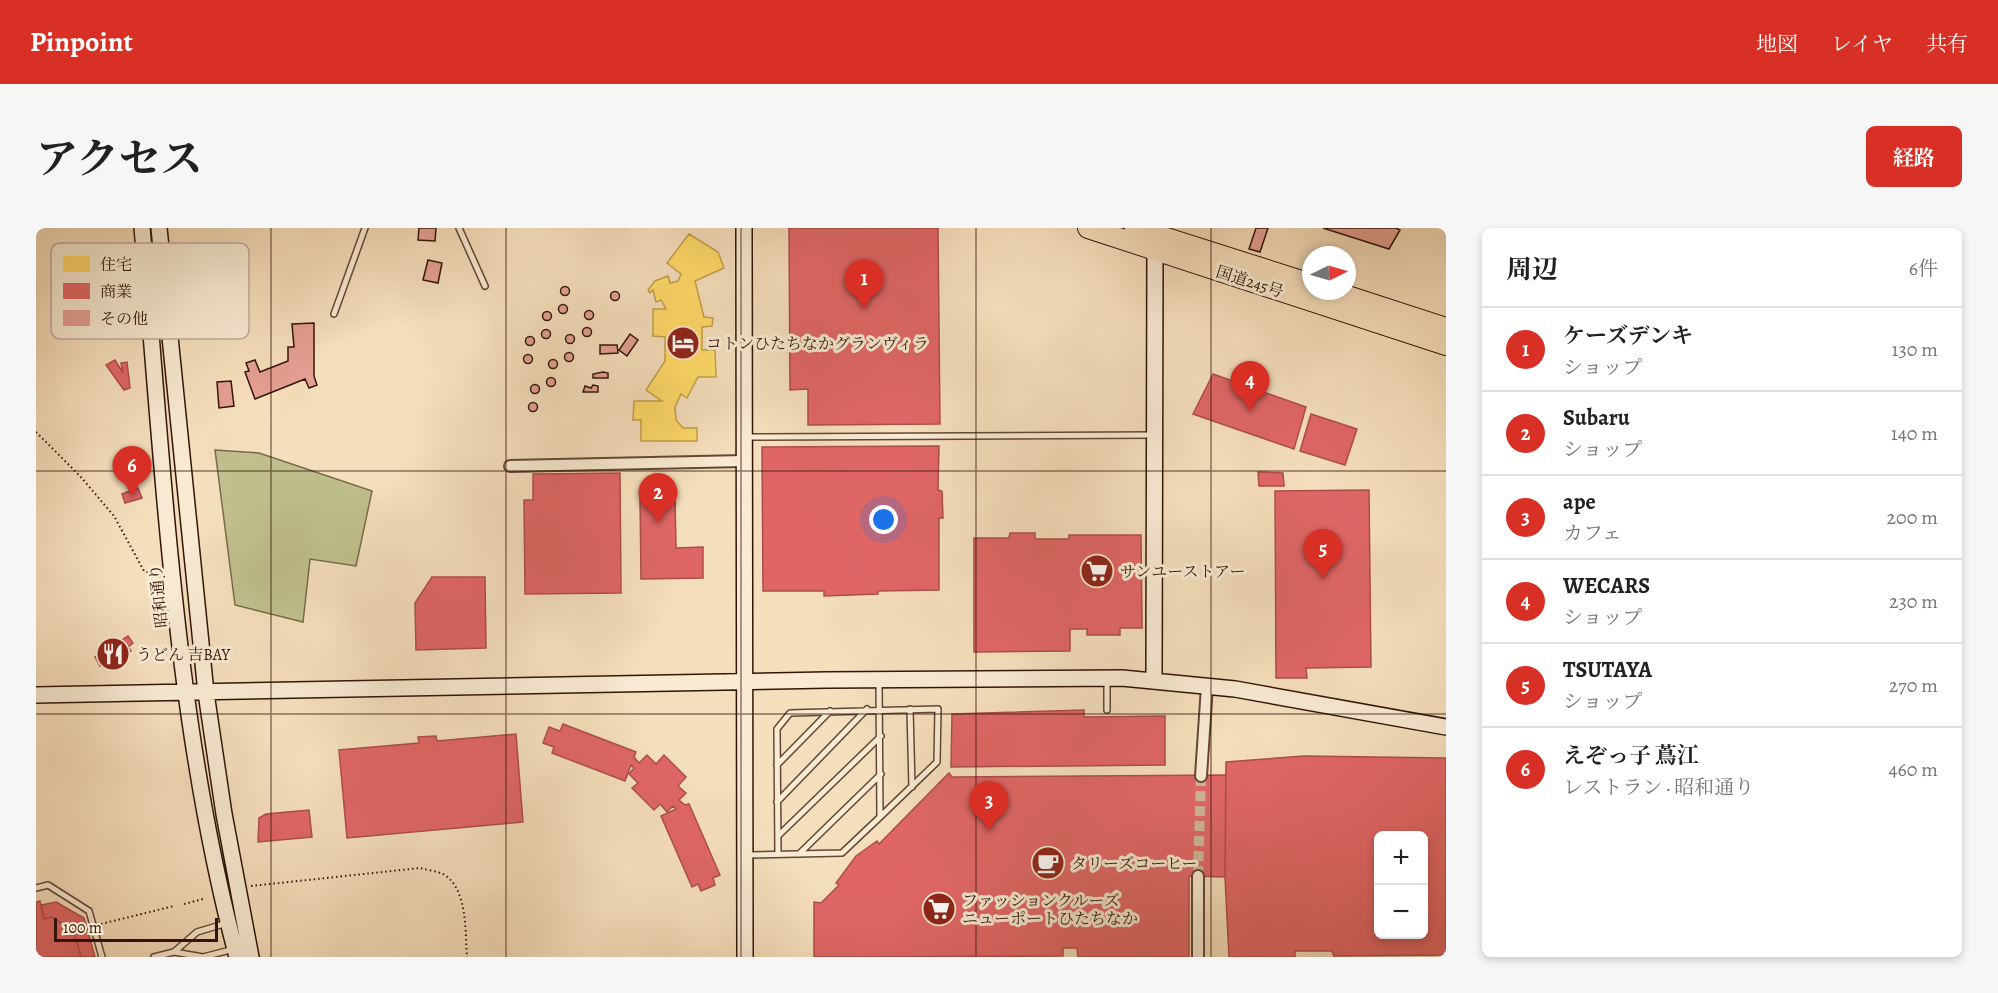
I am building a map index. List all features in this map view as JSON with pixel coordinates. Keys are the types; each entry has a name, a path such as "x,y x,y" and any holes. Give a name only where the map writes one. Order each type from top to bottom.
{"highway":[{"name":"国道245号","path":"1088,228 1155,248 1446,345"},
{"name":"国道245号","path":"1135,228 1302,281"},
{"path":"1356,299 1446,328"}],"street":[{"name":"昭和通り","path":"141,228 142,243"},
{"path":"159,228 161,243"},
{"path":"744,228 745,957"},
{"path":"1154,680 1155,248"},
{"name":"昭和通り","path":"151,339 186,693 204,810 236,953"},
{"path":"170,339 206,693 237,890 251,957"},
{"path":"510,466 744,460"},
{"path":"36,695 1107,678 1154,680 1313,701 1446,727"},
{"path":"1201,777 1207,686"},
{"path":"1198,876 1198,957"}],"lane":[{"path":"334,314 365,228"},
{"path":"459,228 485,286"},
{"path":"744,437 1153,435"},
{"path":"1107,678 1107,710"},
{"path":"879,680 880,817"},
{"path":"910,709 912,787"},
{"path":"745,855 842,853 937,762 938,709 790,713 777,729 778,854"},
{"path":"777,802 867,710"},
{"path":"777,765 830,711"},
{"path":"778,836 881,736"},
{"path":"799,854 881,774"},
{"path":"36,888 48,885 89,911 102,957"},
{"path":"174,952 197,932 228,922"},
{"path":"154,957 174,952 203,957 236,953"}],"path":[{"path":"36,432 80,476 114,516 144,571 157,577 173,576"},
{"path":"237,890 262,884 420,868 442,874 456,887 467,957"},
{"path":"184,904 203,899"},
{"path":"101,924 174,906"}],"green space":[{"path":"215,450 259,453 372,491 356,566 310,559 303,622 235,605"}],"building: 住宅":[{"name":"コトンひたちなかグランヴィラ","path":"689,234 718,252 724,268 695,281 704,317 713,318 712,326 702,327 702,350 715,350 716,377 698,377 687,398 681,394 675,407 676,420 683,428 697,428 697,441 641,441 641,420 633,420 634,401 662,401 646,390 665,361 665,337 653,336 653,309 666,309 661,300 656,302 653,290 650,293 648,290 655,281 668,276 670,283 678,281 681,274 667,263"}],"building: 商業":[{"path":"789,228 938,228 940,424 808,425 808,389 790,390"},
{"path":"115,360 123,373 121,363 127,362 130,388 124,390 106,365"},
{"path":"1213,374 1306,407 1294,449 1193,414"},
{"path":"1311,414 1357,429 1345,465 1300,451"},
{"path":"939,446 938,490 942,491 943,518 939,518 939,590 878,591 878,594 824,596 824,591 763,591 762,447"},
{"path":"1258,472 1283,473 1284,486 1259,486"},
{"path":"620,473 621,593 525,594 524,500 533,500 533,474"},
{"path":"138,488 142,498 125,503 122,494"},
{"path":"1369,490 1371,667 1306,668 1307,678 1276,678 1275,491"},
{"path":"640,497 675,498 676,548 703,547 703,578 641,579"},
{"path":"1010,533 1035,533 1035,539 1069,539 1069,535 1141,535 1142,628 1120,628 1120,635 1087,635 1087,629 1070,629 1070,651 974,652 974,538 1009,538"},
{"path":"432,577 485,577 486,648 416,650 415,603"},
{"name":"うどん 吉BAY","path":"128,636 133,643 128,647 131,651 100,666 95,657"},
{"path":"1084,710 1084,717 1165,716 1165,765 951,767 952,714"},
{"path":"563,724 636,752 634,757 639,763 647,755 656,764 664,755 686,777 678,786 686,793 679,800 685,805 689,804 720,875 713,878 715,885 701,891 698,884 692,887 661,816 676,809 673,806 667,812 660,804 654,810 632,788 638,783 629,774 634,768 631,765 625,781 552,753 554,747 543,743 549,727 560,731"},
{"path":"516,734 523,822 347,838 339,750 419,743 418,737 436,736 437,741"},
{"path":"1304,756 1446,758 1446,955 1334,956 1332,951 1295,951 1295,957 1229,957 1225,877 1226,762"},
{"path":"949,773 952,777 1226,775 1225,877 1189,876 1189,957 1078,957 1077,948 1063,948 1063,956 814,957 814,902 821,903 839,885 836,883 856,856 877,841 879,844"},
{"path":"309,810 312,837 258,842 259,818 266,814"},
{"path":"40,901 44,919 52,917 74,932 81,957 36,957 36,902"},
{"path":"56,902 84,918 95,957 81,957 74,932 52,917 44,919 41,905"}],"building: その他":[{"path":"419,228 436,228 435,241 418,240"},
{"path":"1256,228 1268,228 1260,252 1249,249"},
{"path":"1323,228 1396,228 1400,230 1389,249"},
{"path":"428,260 442,263 438,283 423,280"},
{"path":"565,286 570,291 565,296 560,291"},
{"path":"615,291 620,296 615,301 610,296"},
{"path":"563,304 568,309 563,314 558,309"},
{"path":"589,310 594,315 589,320 584,315"},
{"path":"547,311 552,316 547,321 542,316"},
{"path":"314,323 314,376 317,385 309,388 305,379 255,399 245,372 249,371 246,363 255,360 260,372 288,361 288,347 294,347 292,324"},
{"path":"587,327 592,332 587,337 582,332"},
{"path":"546,329 551,334 546,339 541,334"},
{"path":"570,334 575,339 570,344 565,339"},
{"path":"630,334 638,340 627,356 619,350"},
{"path":"530,336 535,341 530,346 525,341"},
{"path":"600,345 617,345 618,353 600,354"},
{"path":"569,352 574,357 569,362 564,357"},
{"path":"528,354 533,359 528,364 523,359"},
{"path":"553,359 558,364 553,369 548,364"},
{"path":"608,373 608,378 593,378 593,374"},
{"path":"551,377 556,382 551,387 546,382"},
{"path":"231,381 234,406 219,408 217,382"},
{"path":"535,384 540,389 535,394 530,389"},
{"path":"593,385 598,386 598,392 583,392 585,386 591,388"},
{"path":"533,402 538,407 533,412 528,407"}],"tunnel":[{"path":"1198,876 1201,776"}],"place":[{"name":"ケーズデンキ","path":"864,309"},
{"name":"コトンひたちなかグランヴィラ","path":"683,343"},
{"name":"WECARS","path":"1250,411"},
{"name":"えぞっ子 蔦江","path":"132,496"},
{"name":"Subaru","path":"658,523"},
{"name":"サンユーストアー","path":"1097,571"},
{"name":"TSUTAYA","path":"1323,579"},
{"name":"うどん 吉BAY","path":"113,654"},
{"name":"ape","path":"989,831"},
{"name":"タリーズコーヒー","path":"1048,863"},
{"name":"ファッションクルーズ ニューポートひたちなか","path":"939,909"}]}
